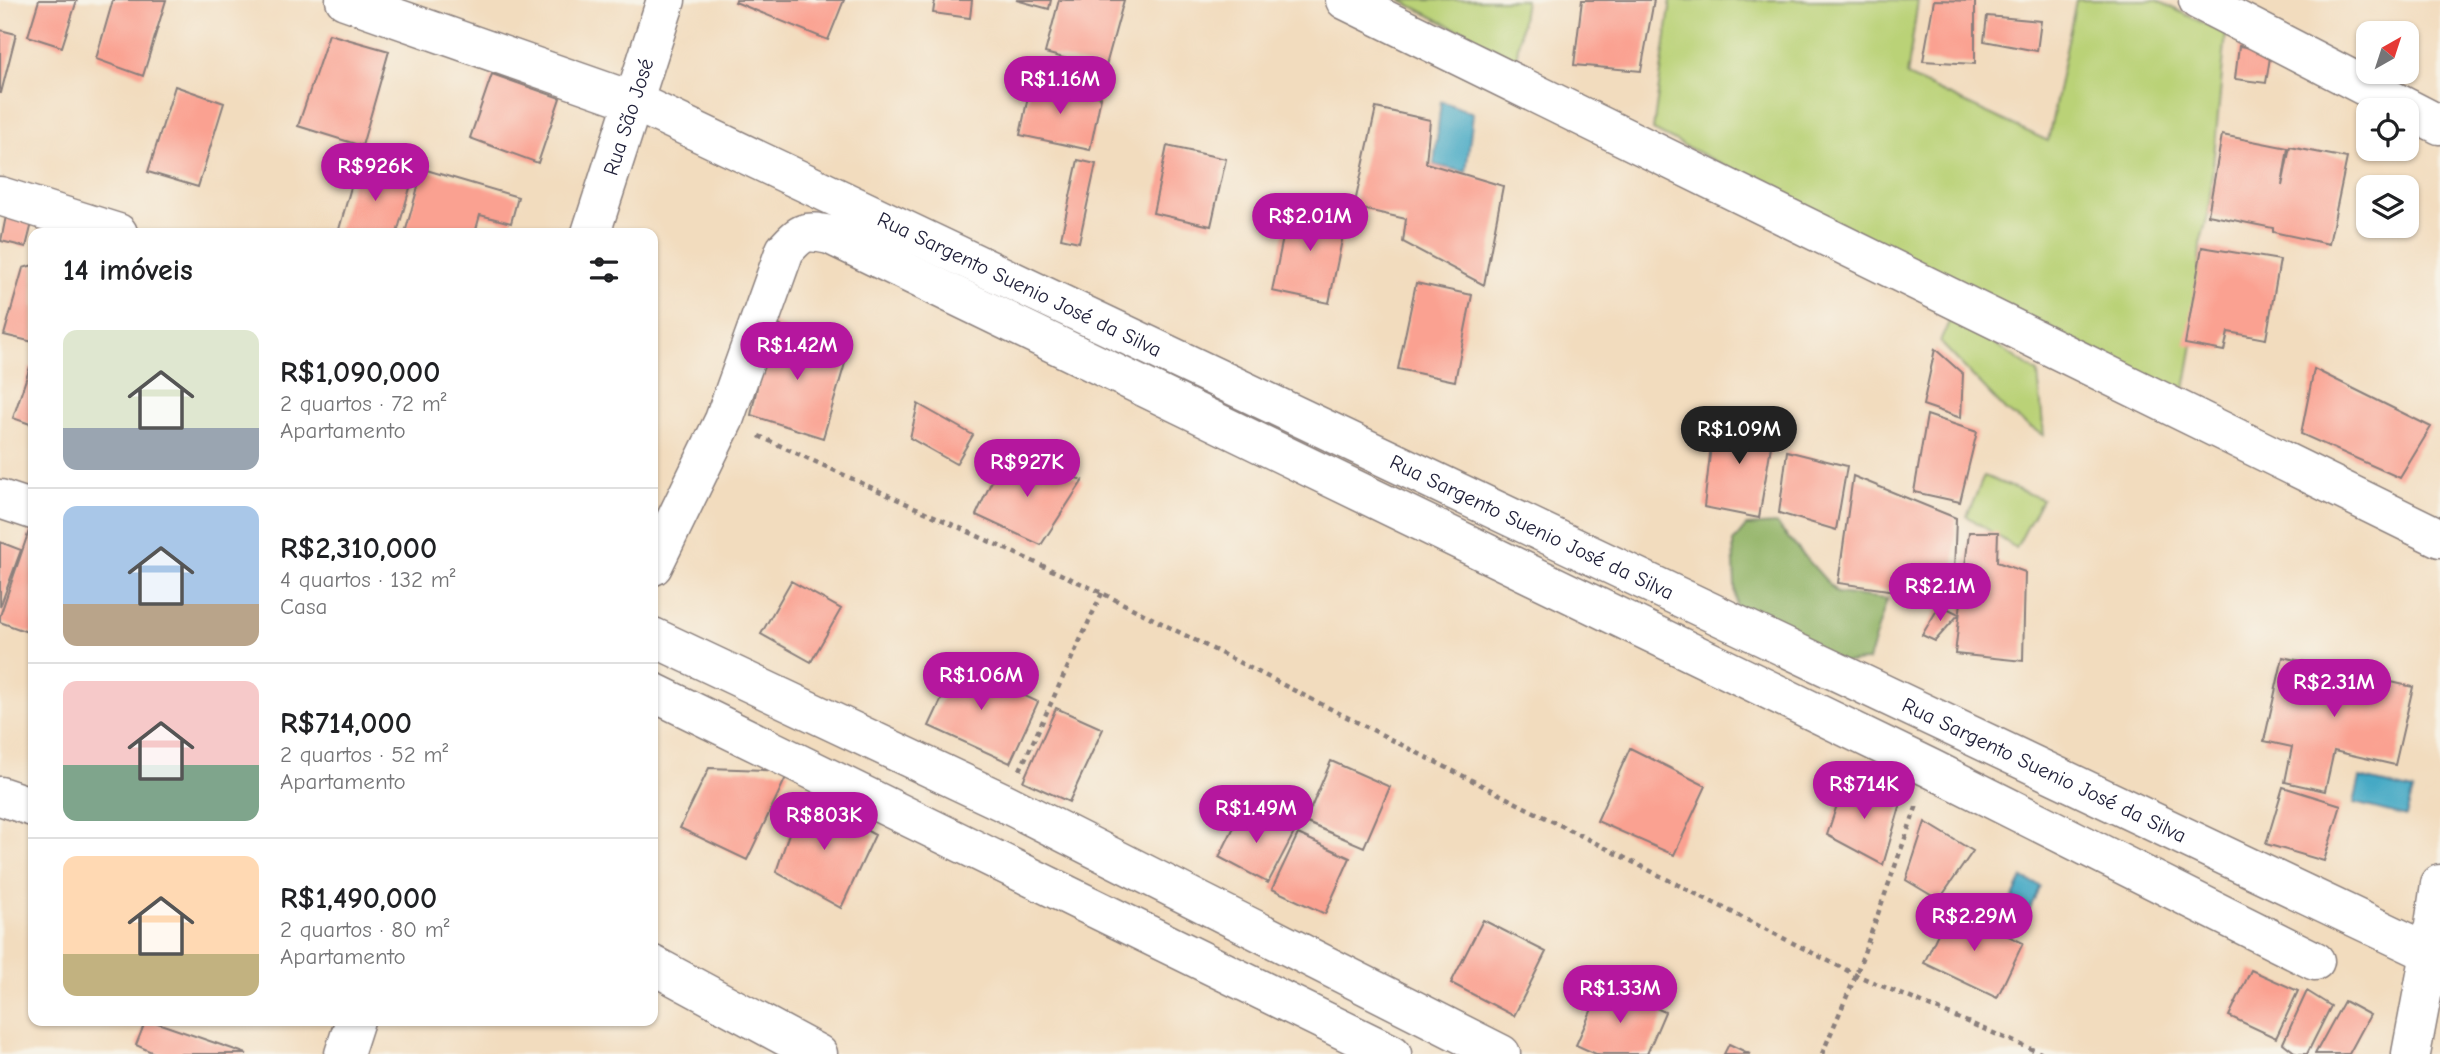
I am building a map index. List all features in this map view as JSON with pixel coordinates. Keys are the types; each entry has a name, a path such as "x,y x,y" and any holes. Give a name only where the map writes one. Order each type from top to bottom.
{"street":[{"name":"Rua Sargento Suenio José da Silva","path":"345,0 633,101 2430,953"},
{"name":"Rua São José","path":"593,228 666,0"},
{"path":"1345,0 2440,538"},
{"path":"2198,0 2440,125"},
{"path":"0,196 102,228"},
{"path":"658,556 724,420 785,250 797,237 811,231 830,235 1930,768 2315,961"},
{"path":"0,499 28,508"},
{"path":"658,639 1005,803 1501,1054"},
{"path":"658,694 1392,1054"},
{"path":"0,796 28,805"},
{"path":"2411,1054 2440,884"},
{"path":"658,968 818,1054"},
{"path":"344,1054 353,1026"}],"path":[{"path":"724,420 1102,593 1856,975 2043,1054"},
{"path":"1005,803 1102,593"},
{"path":"1822,1054 1856,975 1930,768"}],"green space":[{"path":"1400,0 1525,0 1516,60"},
{"path":"1671,0 1918,0 1907,76 2048,141 2076,0 2156,0 2226,34 2208,215 2200,244 2194,339 2184,395 1653,130"},
{"path":"1952,315 2038,373 2044,436 2006,411 1940,342"},
{"path":"1984,476 2042,499 2016,548 1967,516"},
{"path":"1776,524 1837,593 1887,599 1868,661 1826,663 1736,607 1733,542 1746,526"}],"water":[{"path":"1441,101 1473,113 1466,172 1434,165"},
{"path":"2360,778 2413,791 2406,816 2354,803"},
{"path":"2022,878 2040,886 2020,931 2001,922"}],"building":[{"path":"39,0 77,0 62,47 28,36"},
{"path":"113,0 166,0 143,76 96,59"},
{"path":"844,0 828,40 735,2"},
{"path":"935,0 972,0 970,18 933,13"},
{"path":"1016,0 1051,0 1049,9"},
{"path":"1059,0 1124,0 1105,69 1045,53"},
{"path":"1582,0 1654,0 1641,71 1574,65"},
{"path":"1934,0 1975,1 1975,64 1923,61"},
{"path":"1987,16 2041,21 2037,51 1984,41"},
{"path":"0,30 16,34 1,93 0,93"},
{"path":"329,34 389,51 362,146 298,126"},
{"path":"2239,46 2271,51 2266,83 2235,79"},
{"path":"492,74 560,98 538,163 470,138"},
{"path":"1031,82 1101,97 1090,150 1020,135"},
{"path":"175,86 224,103 198,187 148,172"},
{"path":"1376,108 1430,120 1426,163 1503,186 1484,285 1403,242 1406,219 1354,207"},
{"path":"2222,135 2288,148 2282,186 2290,147 2347,158 2329,244 2273,232 2273,228 2208,215"},
{"path":"1167,146 1226,159 1211,226 1153,213"},
{"path":"1078,160 1096,164 1079,242 1061,238"},
{"path":"357,166 412,181 398,228 339,228"},
{"path":"423,169 518,197 511,223 480,215 476,228 406,228"},
{"path":"1290,204 1347,216 1329,303 1272,291"},
{"path":"6,216 32,223 31,228 28,228 26,247 1,241"},
{"path":"2202,247 2280,260 2266,339 2228,332 2224,351 2185,344"},
{"path":"28,266 28,341 4,335 23,268"},
{"path":"1416,283 1472,295 1455,381 1398,369"},
{"path":"771,321 846,360 823,438 751,415"},
{"path":"1935,349 1963,374 1961,418 1923,405"},
{"path":"2314,369 2431,427 2400,478 2301,434"},
{"path":"28,373 28,423 13,418"},
{"path":"918,404 973,435 956,464 910,438"},
{"path":"1927,415 1977,432 1960,502 1914,492"},
{"path":"1714,419 1775,422 1759,518 1704,507"},
{"path":"1787,451 1847,466 1836,530 1779,513"},
{"path":"1003,457 1083,480 1041,545 976,515"},
{"path":"1853,476 1956,518 1953,599 1838,583"},
{"path":"1969,532 1998,532 1997,562 2025,572 2023,661 1955,654"},
{"path":"28,534 28,632 0,622"},
{"path":"0,542 21,550 0,607"},
{"path":"791,581 841,609 811,662 761,634"},
{"path":"1940,605 1959,614 1935,641 1922,635"},
{"path":"2283,657 2413,687 2395,765 2334,751 2325,791 2285,782 2292,747 2264,741"},
{"path":"948,660 1038,702 1010,763 929,726 943,696 934,692"},
{"path":"1056,708 1103,729 1069,802 1023,781"},
{"path":"1630,748 1706,786 1674,855 1597,821"},
{"path":"1331,761 1390,787 1364,847 1305,822"},
{"path":"709,768 789,771 747,860 680,828"},
{"path":"1846,778 1901,803 1883,865 1827,835"},
{"path":"2283,787 2341,805 2324,861 2266,844"},
{"path":"802,795 875,835 841,908 776,872"},
{"path":"1244,807 1294,833 1268,883 1219,857"},
{"path":"1925,822 1973,851 1939,900 1906,880"},
{"path":"1298,834 1350,858 1325,914 1272,889"},
{"path":"1950,908 2023,943 1997,998 1924,963"},
{"path":"1483,920 1546,952 1514,1016 1451,983"},
{"path":"2251,970 2298,991 2276,1038 2229,1016"},
{"path":"1603,984 1665,1012 1647,1054 1596,1054 1576,1045"},
{"path":"2307,991 2331,1006 2307,1054 2297,1054 2283,1043"},
{"path":"2344,1001 2370,1015 2349,1054 2315,1054"},
{"path":"144,1026 166,1026 247,1054 156,1054 136,1045"},
{"path":"1729,1044 1750,1054 1724,1054"}]}
